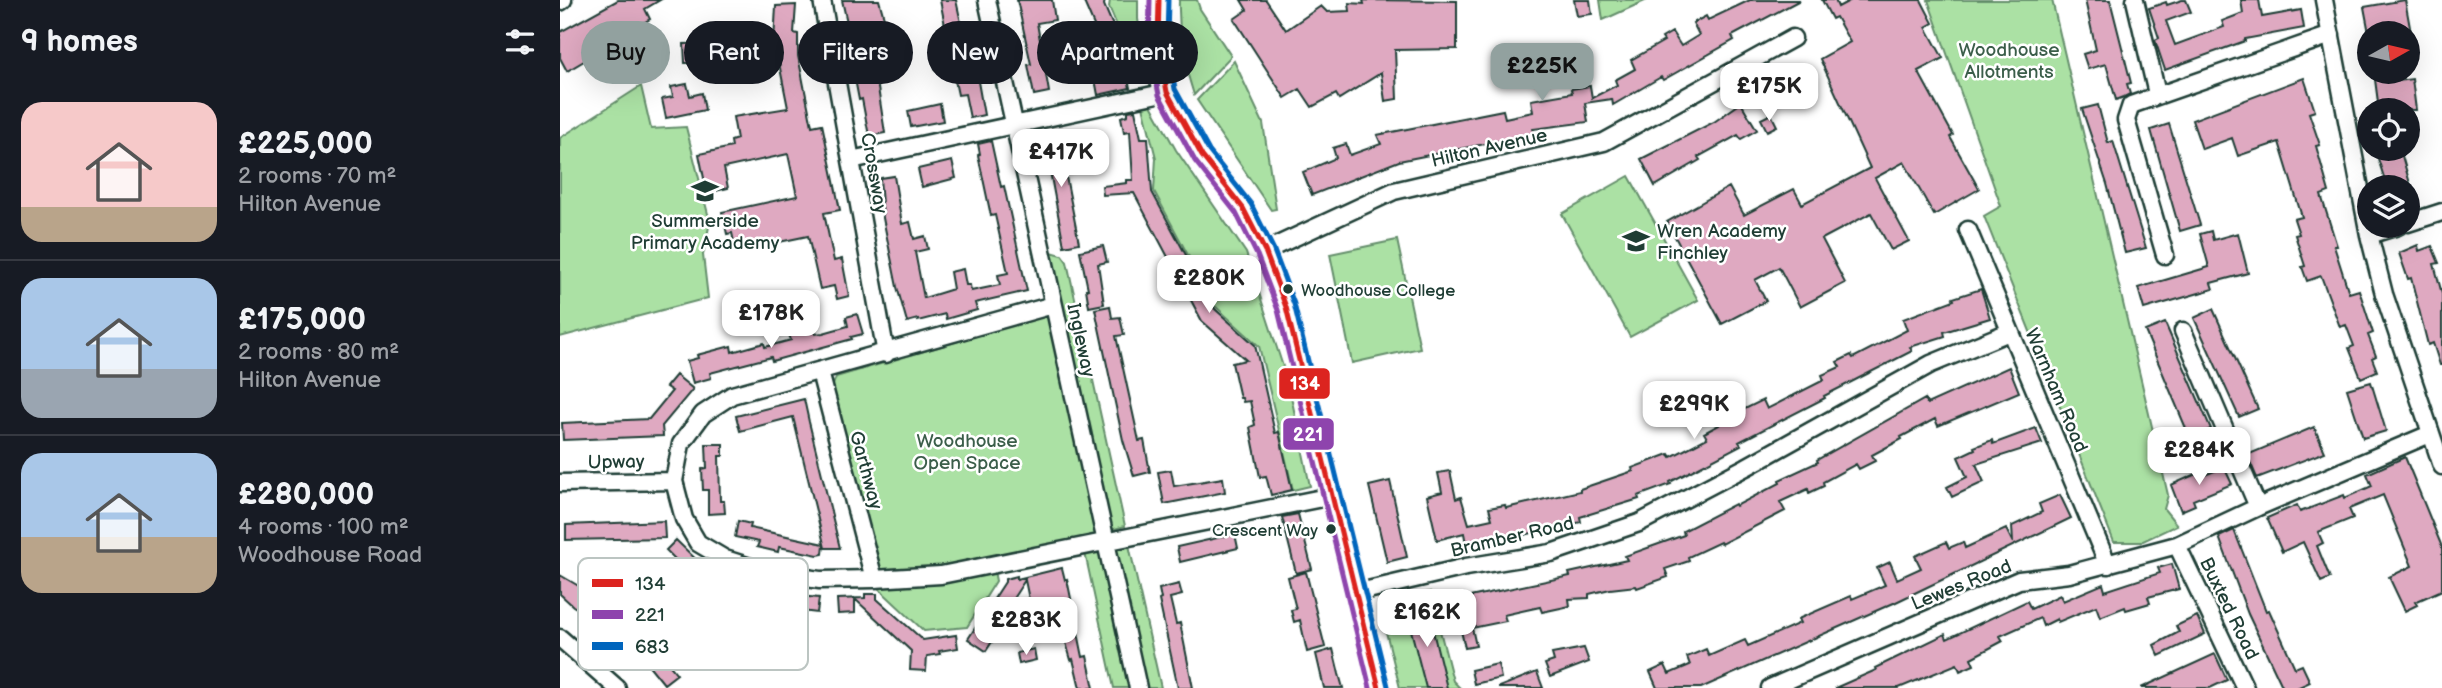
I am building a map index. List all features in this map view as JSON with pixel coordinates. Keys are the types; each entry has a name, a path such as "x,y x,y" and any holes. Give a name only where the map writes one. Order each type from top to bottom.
{"main road":[{"path":"1159,0 1158,43 1167,92 1202,156 1243,208 1265,251 1286,307 1379,688"}],"street":[{"name":"Crossway","path":"822,0 886,354"},
{"name":"Ingleway","path":"987,0 1138,688"},
{"path":"2135,0 2158,94"},
{"path":"2324,0 2357,175"},
{"path":"2165,255 2126,120 2131,105 2330,35"},
{"name":"Hilton Avenue","path":"1265,251 1394,191 1604,142 1793,38"},
{"path":"851,160 1167,92"},
{"path":"2420,219 2442,212"},
{"name":"Warnham Road","path":"1968,230 2108,565"},
{"path":"2370,238 2390,316 2442,466"},
{"path":"723,558 698,543 684,519 674,481 681,444 703,414 732,395 1053,305"},
{"path":"2183,331 2258,507"},
{"name":"Bramber Road","path":"1355,593 1466,567 1550,553 1639,523 1931,364 2009,332"},
{"name":"Garthway","path":"820,372 874,579"},
{"name":"Lewes Road","path":"1770,688 2019,580 2042,579 2108,565 2177,545 2258,507 2430,434"},
{"name":"Upway","path":"560,483 674,481"},
{"path":"808,578 874,579 941,575 1332,496"},
{"name":"Buxted Road","path":"2177,545 2245,688"},
{"path":"560,638 578,654"},
{"path":"596,670 617,688"}],"green space":[{"path":"1110,0 1138,0 1138,21 1115,21 1109,7"},
{"path":"1179,0 1197,0 1200,9 1231,56 1194,95 1191,84 1198,84 1198,21 1179,21"},
{"path":"1600,0 1647,0 1603,20"},
{"name":"Woodhouse Allotments","path":"1928,0 2052,0 2168,495 2164,509 2177,525 2141,542 2114,542 1984,216 2001,206"},
{"path":"1234,61 1263,123 1276,209 1271,210 1197,100"},
{"path":"641,86 651,129 686,127 710,222 703,255 708,298 560,337 560,138"},
{"path":"1151,105 1176,150 1246,253 1288,382 1310,486 1293,490 1259,346 1215,306 1154,191 1156,158 1143,106"},
{"path":"1629,176 1698,300 1630,337 1562,214"},
{"path":"1397,240 1420,348 1352,363 1330,254"},
{"path":"1048,251 1062,255 1067,262 1125,526 1111,530"},
{"name":"Woodhouse Open Space","path":"1047,315 1098,536 933,569 883,573 874,566 830,393 836,377"},
{"path":"1129,545 1161,688 1144,688 1113,549"},
{"path":"1103,548 1134,688 1114,688 1085,553"},
{"path":"994,571 996,581 967,627 924,631 877,587"},
{"path":"1430,592 1453,681 1460,688 1400,688 1379,604"}],"building":[{"path":"618,0 660,0 645,9 650,19 647,21 581,21 581,63 567,71 560,58 560,32"},
{"path":"842,0 879,0 885,21 847,21"},
{"path":"940,0 956,0 961,21 944,21"},
{"path":"1017,0 1052,0 1055,20 1037,21 1037,84 1048,84 1049,92 1034,95 1028,65 1031,64"},
{"path":"1083,0 1105,0 1104,5 1111,21 1092,21"},
{"path":"1241,0 1266,0 1286,30 1321,6 1327,12 1350,11 1349,3 1364,4 1363,0 1457,1 1457,49 1395,50 1397,99 1385,101 1381,73 1339,99 1336,94 1312,107 1300,89 1285,98 1234,19 1247,10"},
{"path":"1574,0 1590,0 1592,14 1577,16"},
{"path":"1750,0 1800,0 1732,36 1734,40 1663,80 1661,77 1613,105 1612,99 1585,103 1588,122 1533,129 1535,134 1399,161 1312,195 1303,172 1336,158 1333,148 1346,144 1350,155 1381,144 1377,135 1503,110 1505,118 1533,112 1531,100 1572,93 1571,89 1590,86 1592,98 1617,85 1615,80 1635,69 1631,60 1664,41 1662,38 1672,32 1681,46 1699,35 1693,23 1706,16 1708,20"},
{"path":"1822,0 1835,0 1838,7 1851,0 1921,0 1933,23 1926,27 1943,58 1918,71 1979,189 1934,215 1904,162 1875,178 1909,241 1891,250 1871,213 1822,239 1845,283 1800,307 1779,267 1755,280 1766,301 1722,324 1667,222 1729,187 1744,215 1794,189 1802,204 1870,168 1820,59 1850,42 1836,17 1832,19"},
{"path":"2085,0 2110,0 2131,83 2127,84 2130,94 2116,100 2106,64 2088,69 2083,54 2096,50"},
{"path":"2186,0 2191,12 2166,21 2175,45 2224,27 2222,21 2243,13 2241,0 2259,0 2262,17 2301,10 2304,28 2245,39 2165,70 2155,40 2159,38 2149,8"},
{"path":"2405,0 2409,21 2367,21 2364,7"},
{"path":"796,5 794,33 798,34 798,84 804,84 812,126 822,124 840,210 824,213 834,261 842,259 849,296 837,299 834,286 820,289 808,236 736,251 732,233 727,234 722,212 797,196 788,154 724,168 728,188 707,193 699,154 732,147 731,141 737,139 733,117 788,108 783,84 784,21 775,21 776,6"},
{"path":"2304,78 2315,111 2309,113 2320,145 2316,146 2329,192 2321,195 2337,246 2334,246 2349,293 2359,290 2373,333 2368,335 2376,356 2372,358 2377,371 2361,378 2349,348 2354,346 2346,325 2340,327 2321,276 2307,281 2302,267 2305,266 2295,235 2299,234 2294,219 2302,217 2279,142 2238,156 2232,138 2202,149 2192,120"},
{"path":"687,84 690,96 702,93 705,110 666,118 662,99 673,97 671,87"},
{"path":"856,84 877,84 885,133 869,136 862,99 859,100"},
{"path":"956,84 978,84 984,115 970,118 965,94 958,95"},
{"path":"1096,84 1129,84 1130,88 1098,95"},
{"path":"2376,84 2413,84 2414,98 2377,98"},
{"path":"1741,103 1757,130 1741,139 1738,135 1698,157 1700,160 1655,186 1641,159 1714,122"},
{"path":"940,104 943,121 911,127 908,111"},
{"path":"2098,105 2108,143 2113,141 2146,248 2125,253 2107,184 2082,109"},
{"path":"1135,110 1141,138 1148,138 1152,192 1215,309 1255,345 1275,433 1279,432 1292,490 1271,495 1266,476 1260,477 1250,427 1255,425 1250,401 1243,402 1240,398 1232,363 1246,360 1202,321 1134,193 1103,195 1102,186 1133,180 1130,131 1124,132 1121,117 1128,115 1128,111"},
{"path":"1771,114 1777,126 1767,131 1761,119"},
{"path":"2169,124 2200,225 2180,231 2151,130"},
{"path":"1057,131 1079,243 1064,246 1043,134"},
{"path":"991,141 1001,187 1004,186 1027,291 975,303 977,310 946,319 945,314 907,322 883,218 880,178 894,176 902,224 910,222 914,239 925,236 928,249 915,252 924,298 953,289 950,272 963,269 966,285 970,285 971,291 1000,285 998,275 1008,273 995,215 991,216 978,155 978,144"},
{"path":"952,161 956,178 922,187 918,169"},
{"path":"2379,161 2403,161 2408,175 2383,175"},
{"path":"2211,231 2213,240 2238,233 2248,273 2211,283 2213,289 2144,309 2138,288 2209,267 2200,234"},
{"path":"2418,245 2419,251 2432,246 2439,263 2434,264 2442,294 2442,365 2433,343 2428,345 2411,278 2408,279 2399,253"},
{"path":"1103,246 1107,262 1098,264 1104,304 1089,307 1080,251"},
{"path":"1981,289 1990,318 1944,332 1945,336 1910,347 1912,351 1739,442 1741,445 1670,482 1671,484 1638,496 1639,499 1580,517 1581,522 1497,541 1496,538 1466,544 1464,533 1437,540 1427,496 1442,492 1438,473 1450,471 1456,499 1461,497 1469,524 1492,519 1489,508 1505,505 1506,508 1580,491 1669,454 1671,457 1707,438 1704,433 1719,425 1718,422 1763,400 1767,409 1824,380 1822,375 1840,367 1837,362 1851,355 1853,358 1907,330 1903,319"},
{"path":"1110,306 1112,318 1120,317 1124,335 1116,336 1139,441 1144,440 1150,472 1134,476 1123,440 1095,309"},
{"path":"2213,309 2258,409 2239,417 2194,318"},
{"path":"857,314 863,334 851,337 852,339 772,361 771,357 710,373 711,378 693,383 687,361 698,358 697,355 731,346 732,352 764,343 765,347 791,340 789,335 813,328 815,334 823,333 848,326 846,317"},
{"path":"2165,323 2211,429 2190,438 2145,331"},
{"path":"2009,367 2019,392 1938,426 1935,419 1872,455 1875,461 1859,469 1856,464 1823,482 1824,486 1809,493 1808,489 1780,502 1785,511 1721,544 1720,542 1688,557 1689,561 1665,569 1668,577 1637,588 1610,589 1589,594 1589,598 1569,599 1570,606 1542,612 1540,607 1504,615 1506,621 1472,628 1476,646 1465,648 1453,596 1464,594 1465,598 1570,576 1569,573 1627,560 1625,556 1684,535 1683,531 1780,483 1779,480 1818,462 1817,460 1925,399 1927,404"},
{"path":"676,375 693,389 662,426 663,436 563,440 562,423 649,419 672,391 666,387"},
{"path":"2371,382 2386,431 2363,438 2347,389"},
{"path":"804,399 840,548 825,548 793,417 740,431 736,416"},
{"path":"2314,427 2325,452 2257,478 2247,455"},
{"path":"2036,428 2042,443 1976,464 1984,482 1952,497 1947,487 1967,477 1958,457 1992,440 1993,444"},
{"path":"706,444 723,444 723,456 719,456 720,501 724,501 725,513 708,514 708,490 703,490 702,469 707,468"},
{"path":"2405,457 2442,547 2442,590 2415,602 2417,605 2405,611 2389,577 2412,566 2383,495 2349,509 2353,518 2318,532 2323,543 2317,546 2330,578 2321,582 2303,542 2282,552 2267,518 2297,505 2300,512 2344,495 2345,498 2372,486 2367,474"},
{"path":"2224,467 2232,484 2193,500 2195,505 2181,511 2171,485 2203,471 2205,475"},
{"path":"1171,470 1174,486 1223,478 1225,492 1164,504 1158,472"},
{"path":"1390,481 1407,557 1387,562 1369,486"},
{"path":"2060,495 2071,518 1896,602 1701,688 1657,688 1650,672 1665,665 1669,674 1690,665 1687,657 1706,649 1709,656 1745,640 1748,646 1800,623 1798,619 1851,596 1852,599 1885,585 1877,568 1890,562 1897,579 1921,568 1915,556 1946,542 1949,548 1963,542 1965,548 2006,529 2013,543 2012,526 2042,512 2039,504"},
{"path":"1298,514 1312,569 1296,573 1282,517"},
{"path":"664,521 665,538 566,540 566,525"},
{"path":"738,521 751,524 750,528 824,544 823,554 779,547 778,552 757,547 759,542 735,537"},
{"path":"2234,530 2266,611 2269,610 2295,668 2302,665 2310,682 2297,688 2283,688 2248,614 2219,537"},
{"path":"1235,534 1238,548 1180,562 1177,547"},
{"path":"676,540 695,558 674,558 666,550"},
{"path":"2172,564 2179,589 2148,597 2150,603 2126,610 2125,607 2100,617 2096,606 2043,626 2040,618 2000,636 2003,641 1971,658 1974,665 1960,671 1957,664 1899,688 1835,688 1945,634 1947,639 2027,601 2031,609 2060,595 2063,601 2103,584 2105,591 2160,573 2158,568"},
{"path":"1062,568 1065,580 1067,579 1083,657 1087,656 1094,688 1080,688 1060,622 1047,625 1045,611 1032,614 1025,580 1003,614 1008,617 986,651 968,639 1005,579 1017,576 1017,579"},
{"path":"1306,572 1325,647 1307,652 1300,620 1294,622 1291,610 1296,609 1288,577"},
{"path":"560,575 578,586 578,609 573,606 560,594"},
{"path":"1179,584 1182,595 1170,598 1176,624 1180,623 1193,688 1178,688 1159,600 1159,589"},
{"path":"865,594 877,594 877,599 923,640 956,635 958,648 927,656 926,671 910,670 911,651 855,599 855,613 838,614 837,599 865,598"},
{"path":"808,597 819,598 817,613 808,612"},
{"path":"1427,607 1447,688 1426,688 1412,634 1407,612"},
{"path":"2197,616 2205,634 2159,656 2154,645 2179,632 2176,626"},
{"path":"1584,648 1589,662 1550,677 1545,664 1554,661 1552,654"},
{"path":"1034,649 1036,660 1019,664 1017,653"},
{"path":"1333,649 1343,688 1324,688 1316,654"},
{"path":"2215,654 2227,680 2210,688 2141,688"},
{"path":"1498,664 1501,678 1474,684 1471,670"},
{"path":"653,670 674,670 677,674 664,684"},
{"path":"1537,672 1543,688 1499,688 1499,687"}],"transit line":[{"name":"221","path":"1150,0 1149,43 1159,95 1195,161 1236,213 1257,255 1278,310 1370,688"},
{"name":"134","path":"1159,0 1158,42 1167,92 1202,156 1243,208 1265,251 1286,307 1379,688"},
{"name":"683","path":"1168,0 1167,41 1175,89 1209,151 1251,204 1273,248 1294,304 1388,686"}],"place":[{"name":"Summerside Primary Academy","path":"705,191"},
{"name":"Wren Academy Finchley","path":"1636,241"},
{"name":"Woodhouse College","path":"1288,289"},
{"name":"Crescent Way","path":"1331,529"}]}
